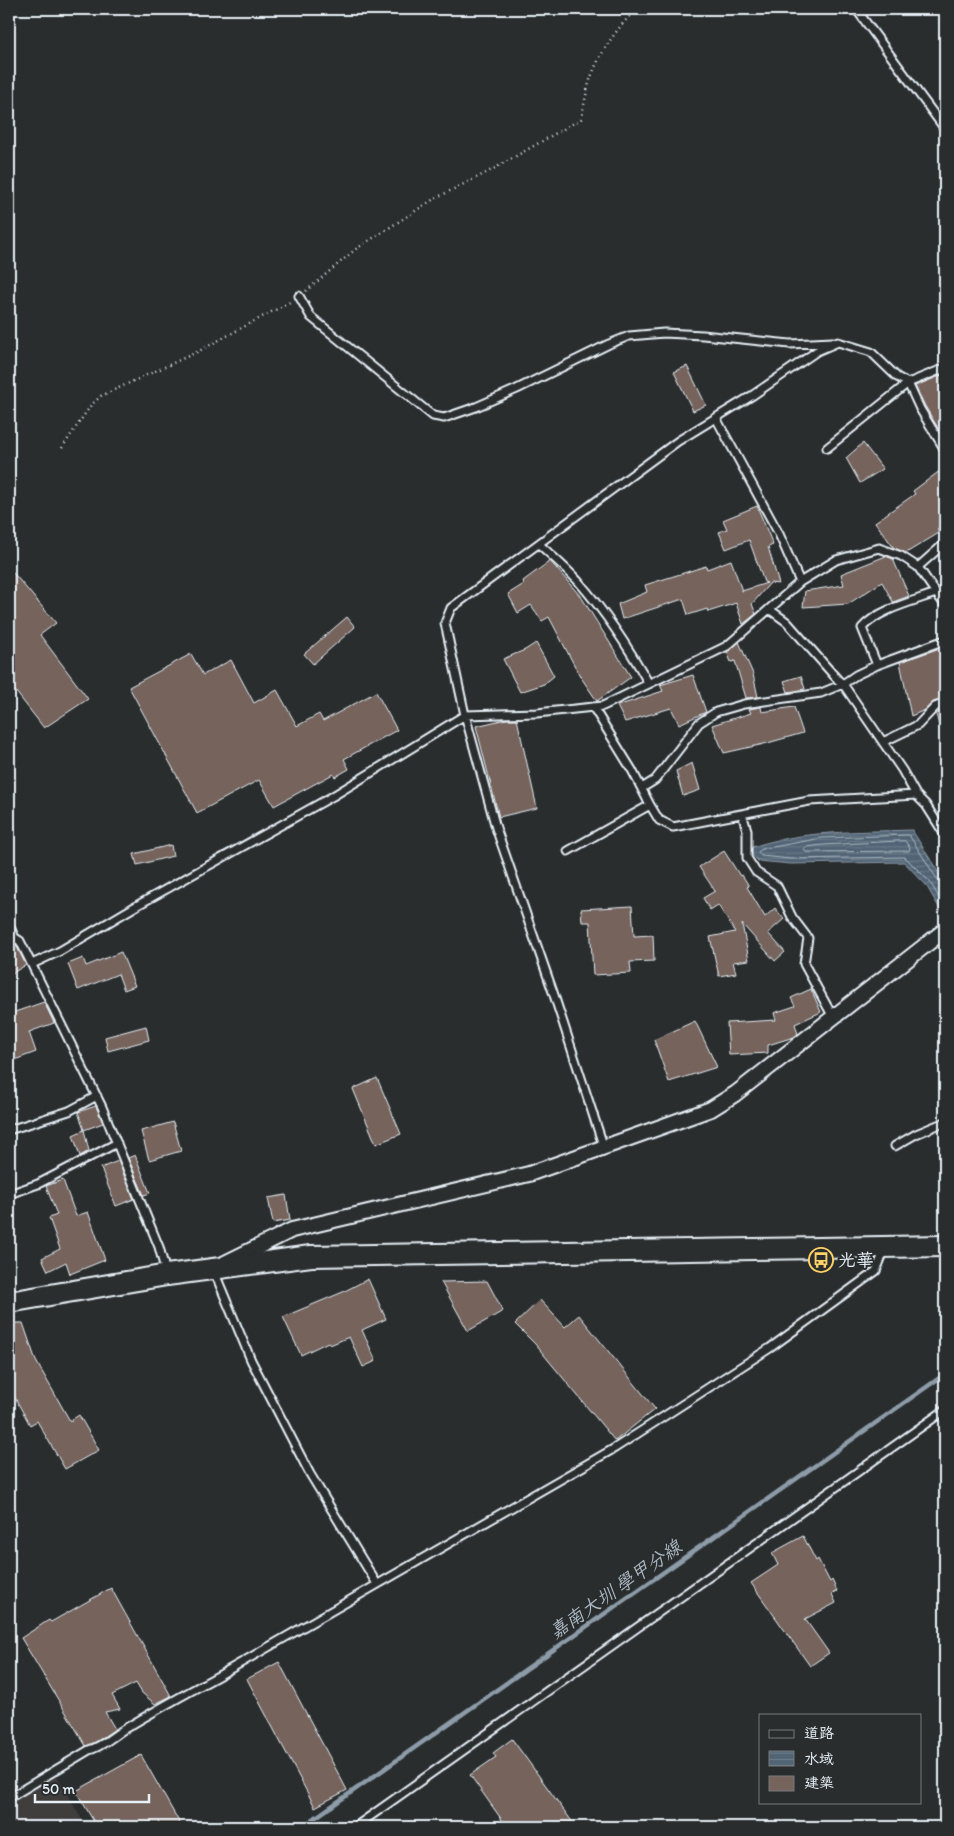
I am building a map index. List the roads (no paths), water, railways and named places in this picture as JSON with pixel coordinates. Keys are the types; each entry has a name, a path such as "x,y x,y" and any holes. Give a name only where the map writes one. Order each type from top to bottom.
{"main road":[{"path":"9,1302 167,1275 311,1256 945,1246"}],"street":[{"path":"213,1269 292,1230 529,1174 711,1109 735,1094 945,930"}],"lane":[{"path":"856,9 945,129"},
{"path":"300,296 311,316 433,416 444,418 517,389 629,336 664,333 790,344 838,342 871,352 897,377 908,383 920,409 945,450"},
{"path":"604,1148 553,992 496,828 465,715 445,623 451,608 678,441 817,351 838,342"},
{"path":"827,448 908,383 945,368"},
{"path":"716,418 775,526 800,582"},
{"path":"918,567 945,543"},
{"path":"539,544 578,581 606,616 631,652 649,684"},
{"path":"32,964 60,951 136,906 333,796 465,715 537,713 603,706 727,646 800,582 836,560 879,548 901,556 918,567 945,605"},
{"path":"876,665 862,628 869,620 902,605 936,593"},
{"path":"769,609 787,622 843,684 902,770 916,796 926,805 945,835"},
{"path":"642,788 655,780 699,723 716,712 744,704 821,692 843,684 876,665 945,640"},
{"path":"883,742 918,725 935,707 945,703"},
{"path":"593,708 642,788 659,820 673,827 809,800 916,796"},
{"path":"568,851 650,805"},
{"path":"742,814 747,830 748,858 756,872 777,886 792,917 808,938 804,964 833,1017"},
{"path":"9,925 12,936 20,941 32,964 97,1096 158,1247 167,1275"},
{"path":"9,1130 69,1111 97,1096"},
{"path":"895,1146 916,1134 945,1122"},
{"path":"9,1194 38,1184 117,1143"},
{"path":"9,1798 89,1750 95,1749 174,1700 615,1448 770,1348 876,1271 886,1246"},
{"path":"213,1269 251,1360 310,1474 377,1584"},
{"path":"355,1827 945,1410"}],"water":[{"path":"912,830 945,883 945,918 926,885 904,862 791,864 758,861 747,849 787,838 807,835"}],"waterway":[{"name":"嘉南大圳 學甲分線","path":"302,1827 945,1374"}],"place":[{"name":"光華","path":"821,1260"}]}
